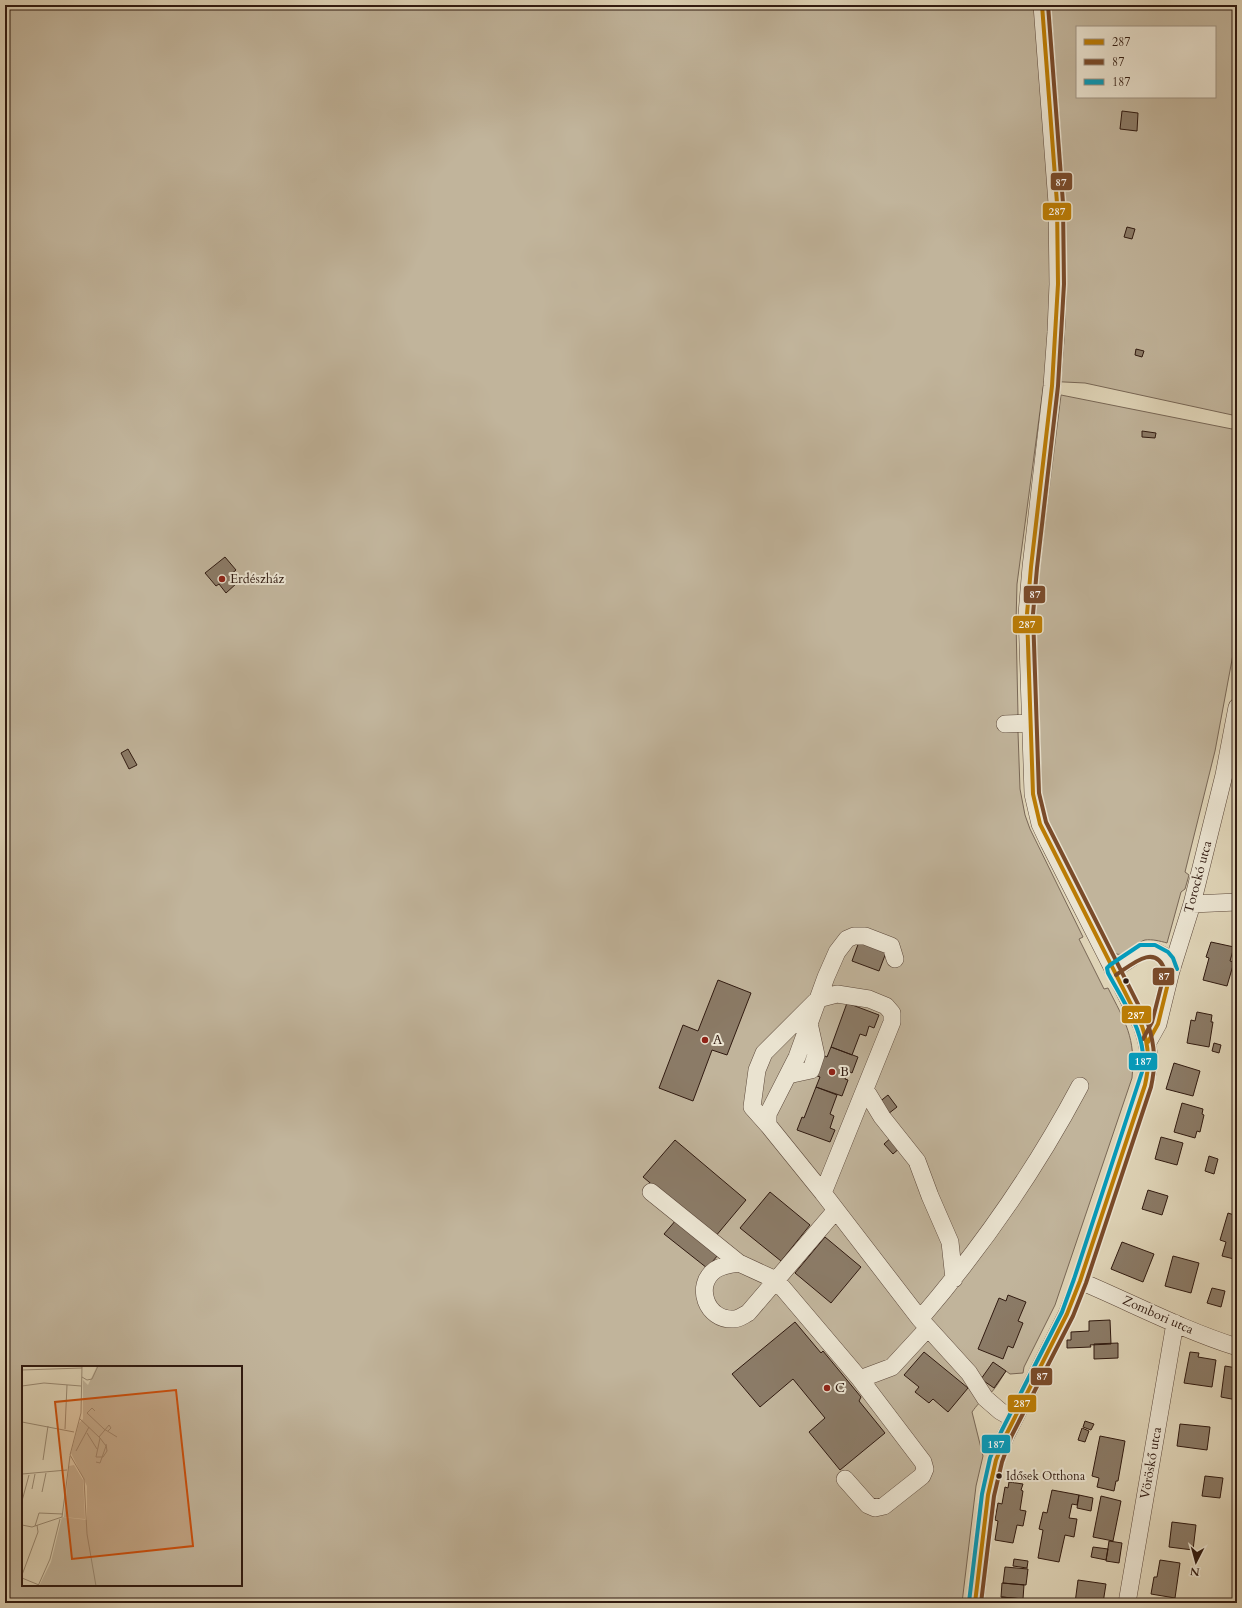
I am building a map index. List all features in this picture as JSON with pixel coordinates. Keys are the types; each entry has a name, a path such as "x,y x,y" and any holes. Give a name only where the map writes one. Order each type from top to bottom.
{"street":[{"path":"976,1603 988,1495 999,1449 1054,1340 1080,1281 1145,1085 1150,1058 1148,1042 1142,1026 1048,843 1035,809 1033,794 1027,600 1052,386 1058,284 1057,203 1042,5"},
{"name":"Torockó utca","path":"1148,1042 1158,1024 1171,971 1192,904 1224,775 1237,707"},
{"path":"1005,724 1030,723"},
{"path":"1192,904 1237,902"},
{"path":"768,1125 768,1114 788,1075 811,1070 816,1055 809,1023 834,958 847,940 854,936 865,936 891,946 895,959"},
{"path":"1113,970 1142,951 1154,951 1164,956 1171,971"},
{"path":"823,1193 892,1022 892,1013 886,1006 869,999 837,994 818,998 764,1053 757,1070 752,1107 823,1193 924,1323 970,1373 985,1398 1000,1412 1014,1419"},
{"path":"860,1379 892,1367 1036,1164 1080,1086"},
{"path":"865,1089 882,1117 918,1161 930,1196 950,1242 954,1279"},
{"path":"651,1192 739,1263 776,1280 860,1379 923,1462 925,1469 922,1476 884,1506 875,1508 868,1505 844,1479"},
{"path":"739,1263 715,1270 708,1278 704,1291 706,1303 713,1312 723,1318 736,1319 748,1313 836,1210"},
{"name":"Zombori utca","path":"1080,1281 1217,1341 1237,1347"},
{"name":"Vöröskő utca","path":"1127,1603 1175,1323"}],"shaded area":[{"path":"5,5 1237,5 1237,416 1085,383 1044,381 1017,584 1016,622 1018,715 1007,719 1018,732 1020,789 1025,815 1030,829 1083,937 1079,939 1104,989 1108,988 1128,1030 1131,1040 1133,1064 1132,1078 1055,1305 1024,1367 1023,1373 1010,1374 1006,1371 994,1389 972,1412 983,1456 976,1486 962,1603 5,1603"},
{"path":"1061,395 1237,430 1237,633 1215,751 1185,872 1189,875 1185,889 1181,892 1167,943 1145,940 1128,951 1120,954 1116,954 1112,951 1048,826 1040,793 1035,617 1039,570"}],"building":[{"path":"1122,111 1138,113 1137,131 1120,129"},
{"path":"1127,227 1135,229 1132,239 1124,237"},
{"path":"1136,349 1144,351 1142,357 1135,355"},
{"path":"1142,431 1156,433 1155,438 1142,437"},
{"name":"Erdészház","path":"225,557 236,570 230,575 237,583 226,593 219,584 216,586 205,573"},
{"path":"128,749 137,765 129,769 121,753"},
{"path":"860,939 887,950 879,971 852,961"},
{"path":"1211,942 1234,947 1230,961 1234,962 1227,986 1203,980 1209,958 1206,957"},
{"name":"A","path":"718,980 751,993 727,1055 712,1050 693,1101 659,1088 683,1025 698,1031"},
{"path":"847,1003 879,1015 874,1028 869,1026 866,1036 860,1034 852,1055 831,1047"},
{"path":"1197,1012 1212,1015 1211,1022 1213,1022 1209,1047 1187,1043 1191,1020 1195,1021"},
{"path":"1214,1043 1221,1045 1219,1053 1212,1051"},
{"name":"B","path":"831,1047 858,1057 852,1073 848,1071 845,1079 848,1080 842,1096 816,1087 820,1077 815,1075 823,1055 827,1057"},
{"path":"1174,1063 1200,1071 1193,1096 1166,1089"},
{"path":"816,1087 837,1095 830,1114 834,1116 830,1128 835,1130 830,1142 797,1130 802,1117 804,1118"},
{"path":"888,1095 897,1107 888,1114 878,1103"},
{"path":"1182,1103 1203,1109 1202,1114 1204,1115 1200,1132 1197,1131 1195,1138 1174,1132"},
{"path":"893,1136 902,1146 893,1154 884,1144"},
{"path":"1161,1137 1183,1143 1177,1165 1155,1159"},
{"path":"675,1140 746,1200 715,1237 643,1177"},
{"path":"1209,1156 1218,1159 1214,1174 1205,1171"},
{"path":"1148,1190 1168,1196 1162,1215 1142,1209"},
{"path":"770,1192 810,1225 781,1261 740,1228"},
{"path":"1228,1213 1237,1216 1237,1248 1234,1259 1222,1256 1226,1242 1220,1240"},
{"path":"676,1220 718,1255 707,1268 664,1234"},
{"path":"825,1237 861,1267 831,1303 795,1273"},
{"path":"1122,1242 1154,1254 1143,1282 1111,1269"},
{"path":"1173,1256 1199,1263 1191,1293 1165,1286"},
{"path":"1212,1288 1225,1291 1221,1307 1207,1303"},
{"path":"1008,1295 1026,1302 1018,1321 1023,1323 1013,1348 1008,1346 1003,1359 978,1349 999,1298 1006,1301"},
{"path":"1110,1320 1111,1344 1067,1348 1067,1340 1071,1340 1071,1332 1089,1331 1089,1321"},
{"name":"C","path":"795,1322 821,1353 823,1351 861,1397 859,1401 885,1433 840,1470 809,1432 825,1418 793,1379 760,1407 732,1374"},
{"path":"1118,1343 1118,1358 1094,1359 1094,1344"},
{"path":"924,1352 968,1388 948,1412 933,1399 929,1403 915,1392 919,1387 904,1375"},
{"path":"1190,1352 1199,1353 1198,1357 1216,1360 1212,1387 1184,1383"},
{"path":"993,1362 1006,1371 994,1388 981,1379"},
{"path":"1225,1366 1237,1368 1237,1400 1221,1397"},
{"path":"1085,1421 1094,1424 1091,1430 1083,1427"},
{"path":"1180,1424 1210,1427 1207,1450 1177,1446"},
{"path":"1082,1428 1089,1431 1085,1442 1078,1440"},
{"path":"1100,1436 1125,1441 1118,1481 1116,1481 1114,1491 1097,1487 1099,1478 1092,1476"},
{"path":"1205,1476 1223,1478 1220,1498 1202,1496"},
{"path":"1009,1482 1023,1484 1021,1490 1023,1491 1020,1510 1026,1511 1023,1526 1017,1525 1013,1543 995,1540 998,1521 995,1520 998,1503 1002,1504 1005,1487 1008,1488"},
{"path":"1052,1490 1079,1495 1077,1505 1072,1504 1069,1518 1077,1519 1074,1537 1065,1535 1059,1562 1038,1558 1043,1530 1039,1529 1043,1512 1047,1513"},
{"path":"1079,1495 1093,1498 1091,1511 1077,1508"},
{"path":"1101,1496 1121,1501 1113,1541 1093,1537"},
{"path":"1172,1522 1196,1525 1193,1550 1169,1547"},
{"path":"1109,1541 1122,1543 1119,1563 1106,1561"},
{"path":"1093,1547 1108,1549 1106,1560 1091,1557"},
{"path":"1014,1559 1028,1561 1027,1568 1013,1566"},
{"path":"1160,1560 1180,1563 1175,1598 1151,1594 1154,1577 1157,1577"},
{"path":"1005,1567 1028,1569 1026,1585 1003,1583"},
{"path":"1078,1580 1106,1584 1103,1603 1075,1603"},
{"path":"1002,1583 1024,1585 1023,1599 1001,1597"},
{"path":"1002,1597 1024,1599 1024,1603 1001,1603"}],"transit line":[{"name":"287","path":"975,1603 988,1495 996,1460 1006,1435 1067,1314 1080,1281 1145,1085 1148,1070 1147,1048 1142,1026 1040,824 1033,794 1027,614 1052,386 1058,284 1057,203 1042,5"},
{"name":"87","path":"981,1603 994,1496 1002,1462 1011,1437 1073,1316 1086,1283 1151,1087 1154,1071 1152,1040 1148,1024 1046,822 1039,793 1033,614 1058,386 1064,284 1063,203 1048,5"},
{"name":"187","path":"969,1602 982,1494 990,1458 1001,1432 1062,1312 1142,1072 1143,1059 1139,1033 1128,1008 1108,973 1107,968 1140,945 1155,945 1168,952 1173,958 1177,969"},
{"name":"87","path":"1116,975 1143,958 1149,957 1156,958 1161,962 1165,971 1152,1022 1143,1039"},
{"name":"287","path":"1148,1042 1158,1024 1171,971"}],"place":[{"name":"Erdészház","path":"222,579"},
{"name":"A","path":"705,1040"},
{"name":"B","path":"832,1072"},
{"name":"C","path":"827,1388"},
{"name":"Idősek Otthona","path":"999,1476"}]}
